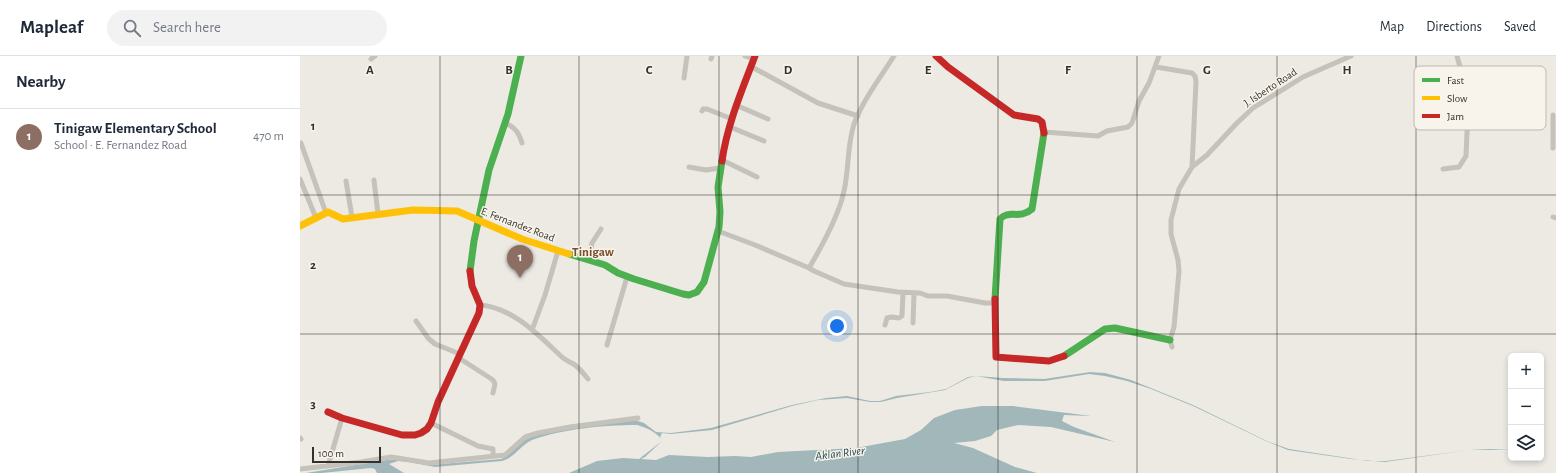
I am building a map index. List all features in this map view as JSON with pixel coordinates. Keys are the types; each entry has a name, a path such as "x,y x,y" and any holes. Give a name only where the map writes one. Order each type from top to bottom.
{"street":[{"path":"328,412 342,418 402,435 415,435 421,433 427,429 431,423 438,402 479,313 480,305 472,286 470,268 489,170 505,123 515,87 521,56"},
{"path":"684,78 687,56"},
{"path":"745,56 755,57"},
{"path":"809,268 841,204 845,190 849,148 854,125 862,108 894,56"},
{"path":"936,56 948,67 1014,115 1038,119 1042,122 1044,132 1032,209 1027,214 1022,216 1006,214 1000,219 995,303 996,357 1038,361 1049,361 1062,357 1105,329 1115,328 1171,344 1179,271 1178,260 1170,234 1170,220 1179,189 1192,167 1195,76 1188,72 1156,67"},
{"path":"1044,132 1098,136 1107,131 1128,127 1132,123 1140,101 1156,67 1159,56"},
{"name":"J. Isberto Road","path":"1192,167 1207,155 1253,108 1302,77 1351,56"},
{"path":"1457,56 1460,66"},
{"name":"E. Fernandez Road","path":"326,213 332,213 341,219 413,210 457,211 511,235 605,265 627,277 689,295 697,292 704,282 718,231 720,212 718,187 724,146 732,119 755,57"},
{"path":"752,67 818,103 858,116"},
{"path":"738,106 768,118"},
{"path":"702,110 706,109 732,119"},
{"path":"1553,115 1555,132 1553,148"},
{"path":"505,123 518,132 522,143"},
{"path":"730,127 764,141"},
{"path":"1442,169 1459,167 1466,156 1468,130"},
{"path":"300,226 326,213 301,143"},
{"path":"722,160 757,177"},
{"path":"689,167 706,170 720,168"},
{"path":"300,179 316,218"},
{"path":"374,180 378,214"},
{"path":"346,181 352,217"},
{"path":"589,259 592,243 600,229"},
{"path":"718,231 755,245 844,284 903,293 995,303"},
{"path":"532,330 545,295 558,251"},
{"path":"607,345 627,277"},
{"path":"885,325 887,318 900,318 902,316 903,293"},
{"path":"913,323 914,294"},
{"path":"480,305 490,306 509,314 547,342 562,357 576,365 588,379"},
{"path":"416,320 428,338 435,344 460,356 493,380 495,384 493,393"},
{"path":"328,466 342,418"},
{"path":"300,469 396,457 429,463 505,455 525,437 570,427 638,418"},
{"path":"431,423 478,446 493,449 493,456"}],"water":[{"path":"1090,372 1105,373 1131,380 1193,405 1269,442 1289,449 1360,460 1288,450 1268,442 1193,406 1151,389 1105,376 1089,374 1045,381 1004,381 976,376 1044,379"},
{"path":"976,376 968,378 945,390 881,402 870,402 847,398 818,400 792,406 712,430 671,434 662,433 660,437 662,441 655,433 637,425 597,427 570,430 532,440 510,457 502,461 435,467 398,461 389,464 404,473 377,473 375,469 371,468 322,473 306,473 386,460 408,460 429,465 501,459 508,455 525,440 533,436 577,427 635,420 644,423 656,432 671,433 711,428 792,405 826,398 847,396 870,401 880,401 896,396 946,389 968,377"},
{"name":"Aklan River","path":"982,406 1013,406 1091,416 1064,415 1062,421 1115,442 1051,427 1018,425 997,430 991,436 975,441 954,443 973,448 1015,467 1037,473 569,473 597,461 623,458 639,459 662,441 641,459 656,460 669,455 751,457 778,452 856,448 905,439 921,430 934,418 955,410"},
{"path":"1490,449 1508,450 1469,450"},
{"path":"1469,450 1385,462 1374,461 1386,461"}],"traffic: fast":[{"path":"470,271 474,241 489,170 508,114 521,56"},
{"path":"995,299 1000,219 1007,215 1023,214 1032,209 1044,133"},
{"path":"569,254 605,265 618,273 634,279 683,294 689,295 697,292 704,282 719,227 720,212 718,187 722,161"},
{"path":"1064,356 1105,329 1115,328 1170,340"}],"traffic: slow":[{"path":"300,226 328,212 343,219 413,210 457,211 522,239 569,254"}],"traffic: jam":[{"path":"722,161 731,121 755,56"},
{"path":"936,56 948,67 1014,115 1038,119 1042,122 1044,133"},
{"path":"328,412 342,418 402,435 415,435 427,429 479,313 480,305 472,286 470,271"},
{"path":"995,299 996,357 1049,361 1064,356"}],"place":[{"name":"Tinigaw Elementary School","path":"520,278"}],"district":[{"name":"Tinigaw","path":"593,251"}]}
